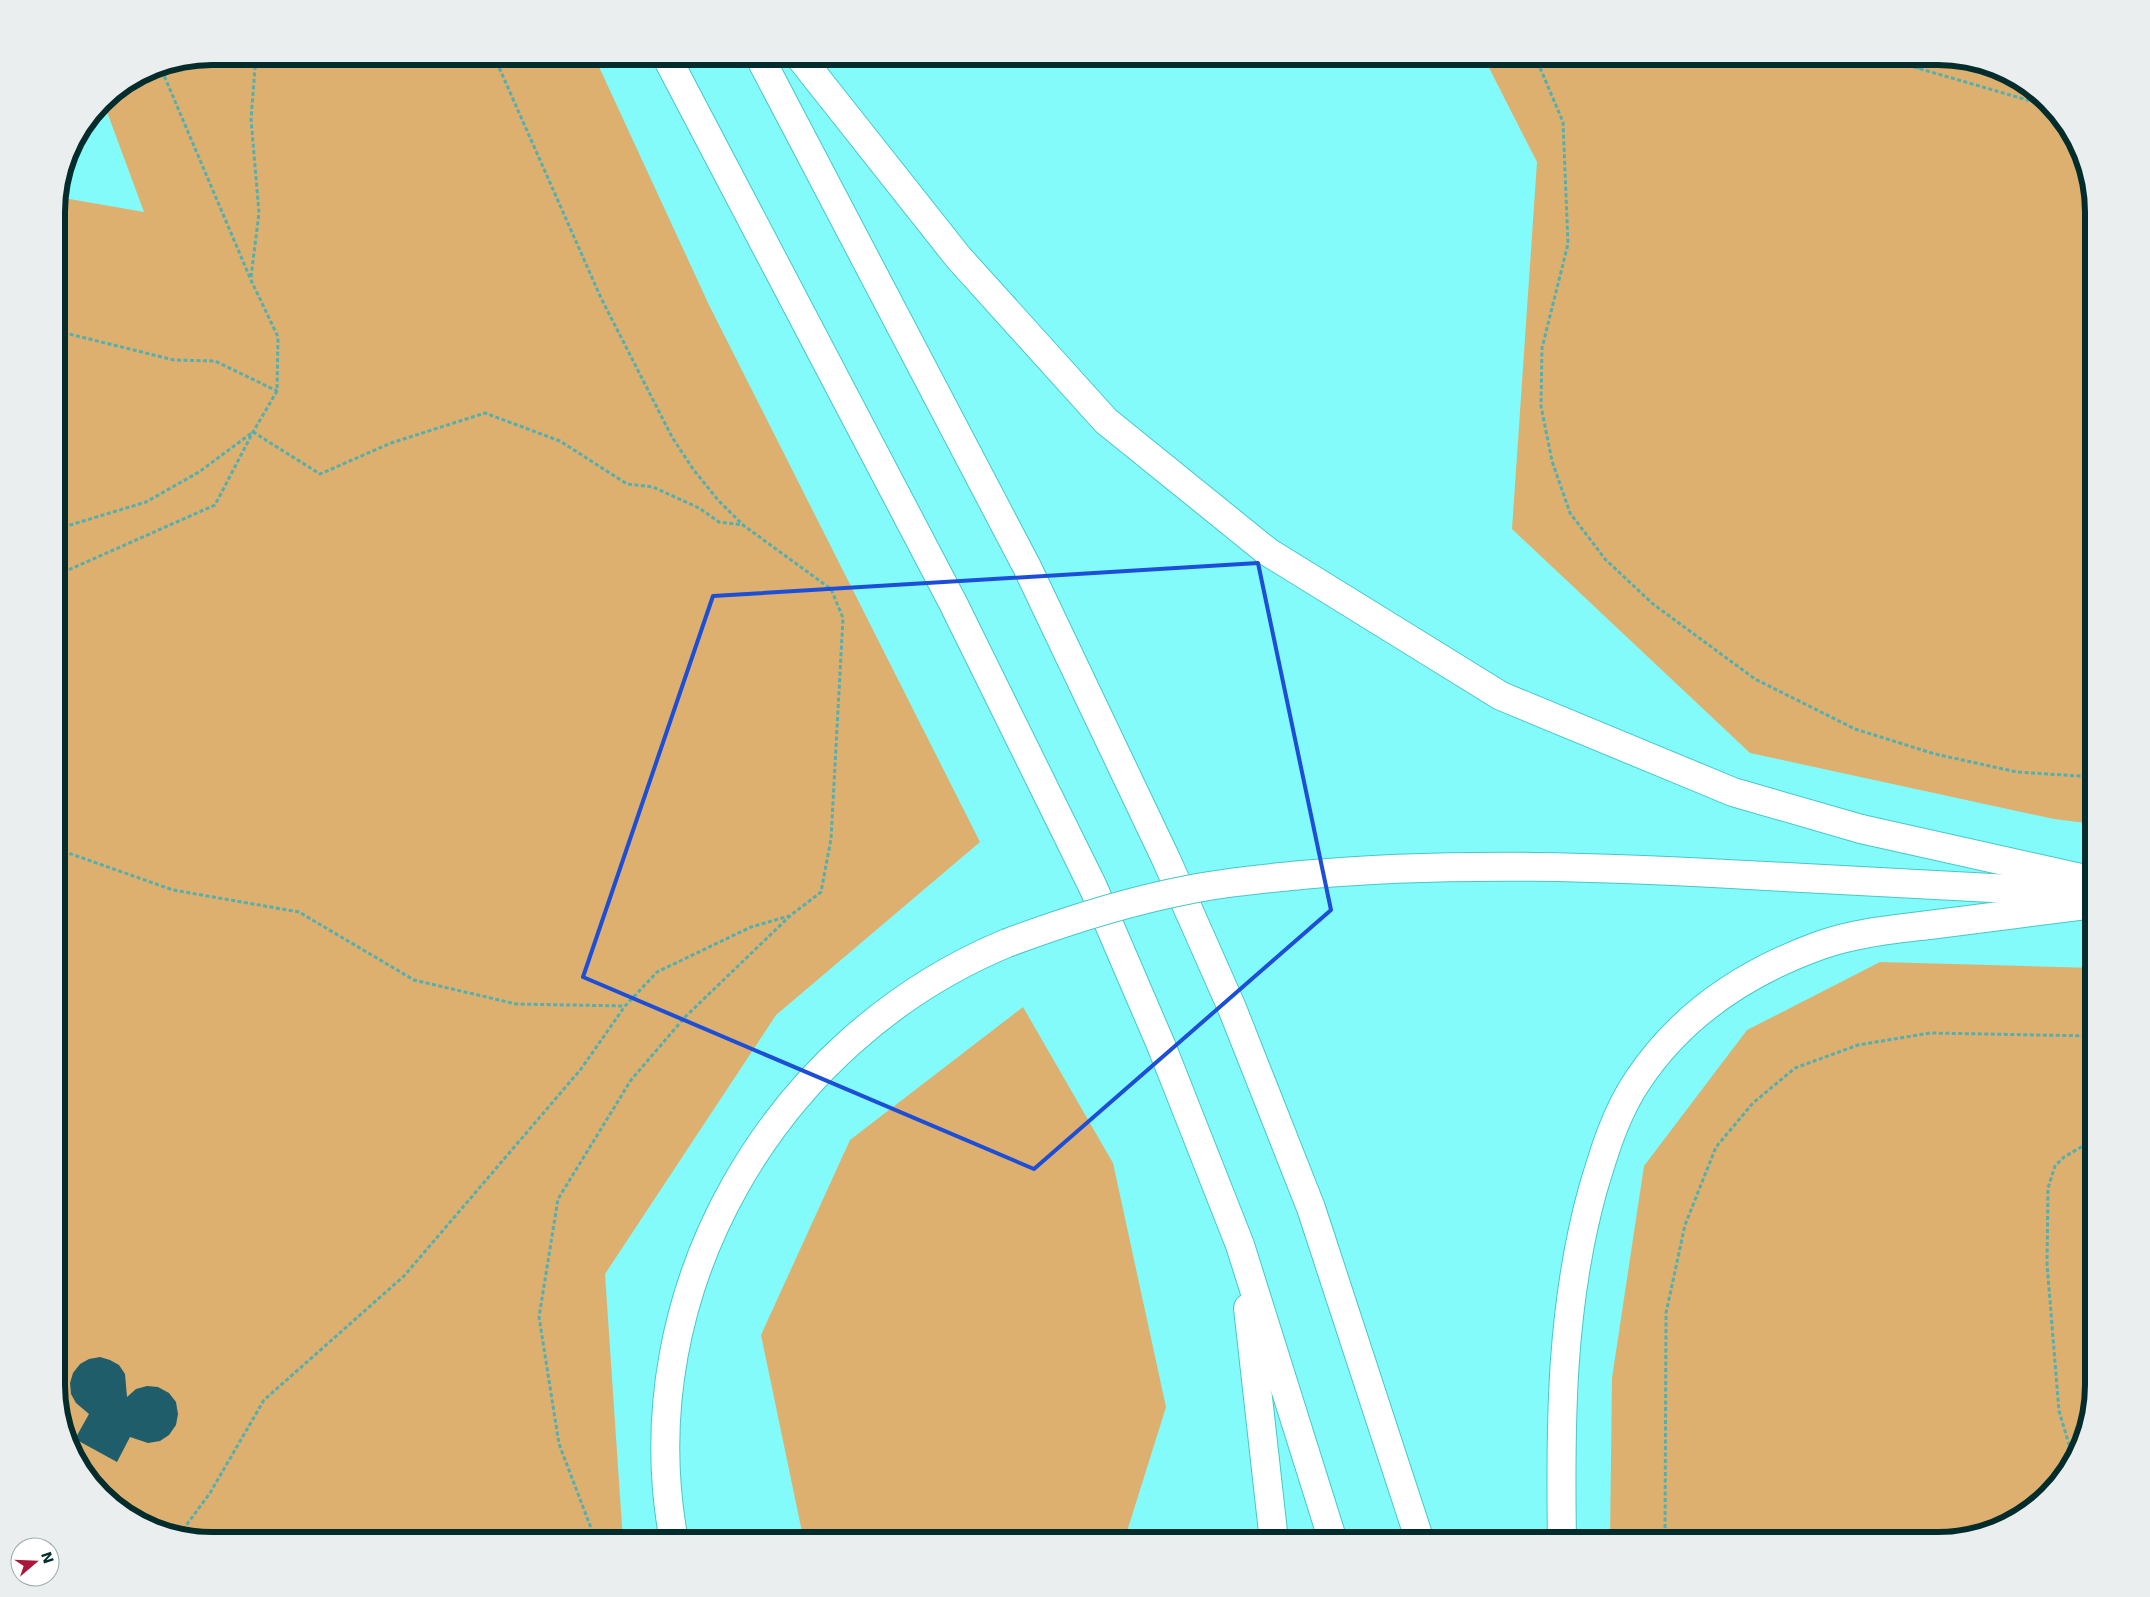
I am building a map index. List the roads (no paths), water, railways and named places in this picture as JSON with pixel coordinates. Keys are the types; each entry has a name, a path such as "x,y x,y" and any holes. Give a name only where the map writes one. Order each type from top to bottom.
{"highway":[{"path":"671,65 953,603 1094,887 1161,1045 1240,1245 1330,1532"},
{"path":"764,65 1027,567 1166,859 1232,1008 1311,1208 1417,1532"},
{"path":"807,65 958,257 1106,421 1268,552 1501,696 1733,792 1862,829 2085,879"},
{"path":"672,1532 668,1513 665,1441 671,1371 687,1299 707,1241 743,1170 765,1135 828,1062 856,1035 926,984 971,958 1068,920 1188,889 1301,875 1370,869 1440,866 1538,866 1654,870 2085,893"},
{"path":"1562,1532 1560,1449 1563,1377 1567,1322 1584,1221 1599,1169 1616,1121 1637,1081 1658,1053 1680,1029 1719,995 1771,964 1823,944 1875,931 2085,905"},
{"path":"1240,1245 1273,1532"}]}
